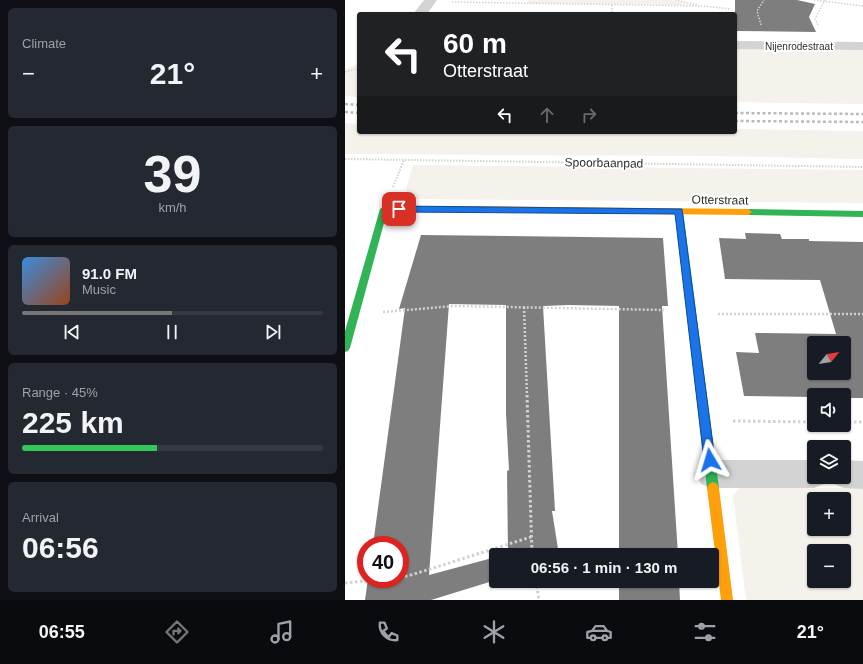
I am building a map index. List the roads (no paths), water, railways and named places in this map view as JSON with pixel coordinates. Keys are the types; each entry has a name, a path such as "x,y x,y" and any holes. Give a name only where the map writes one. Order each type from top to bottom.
{"street":[{"path":"422,12 430,1"},
{"name":"Nijenrodestraat","path":"737,45 863,46"},
{"name":"Otterstraat","path":"345,348 384,209 863,214"},
{"path":"679,211 727,600"},
{"path":"711,474 807,474"},
{"path":"851,474 863,475"}],"railway":[{"path":"345,104 357,105"},
{"path":"345,112 357,113"},
{"path":"737,113 863,114"},
{"path":"737,121 863,122"}]}
